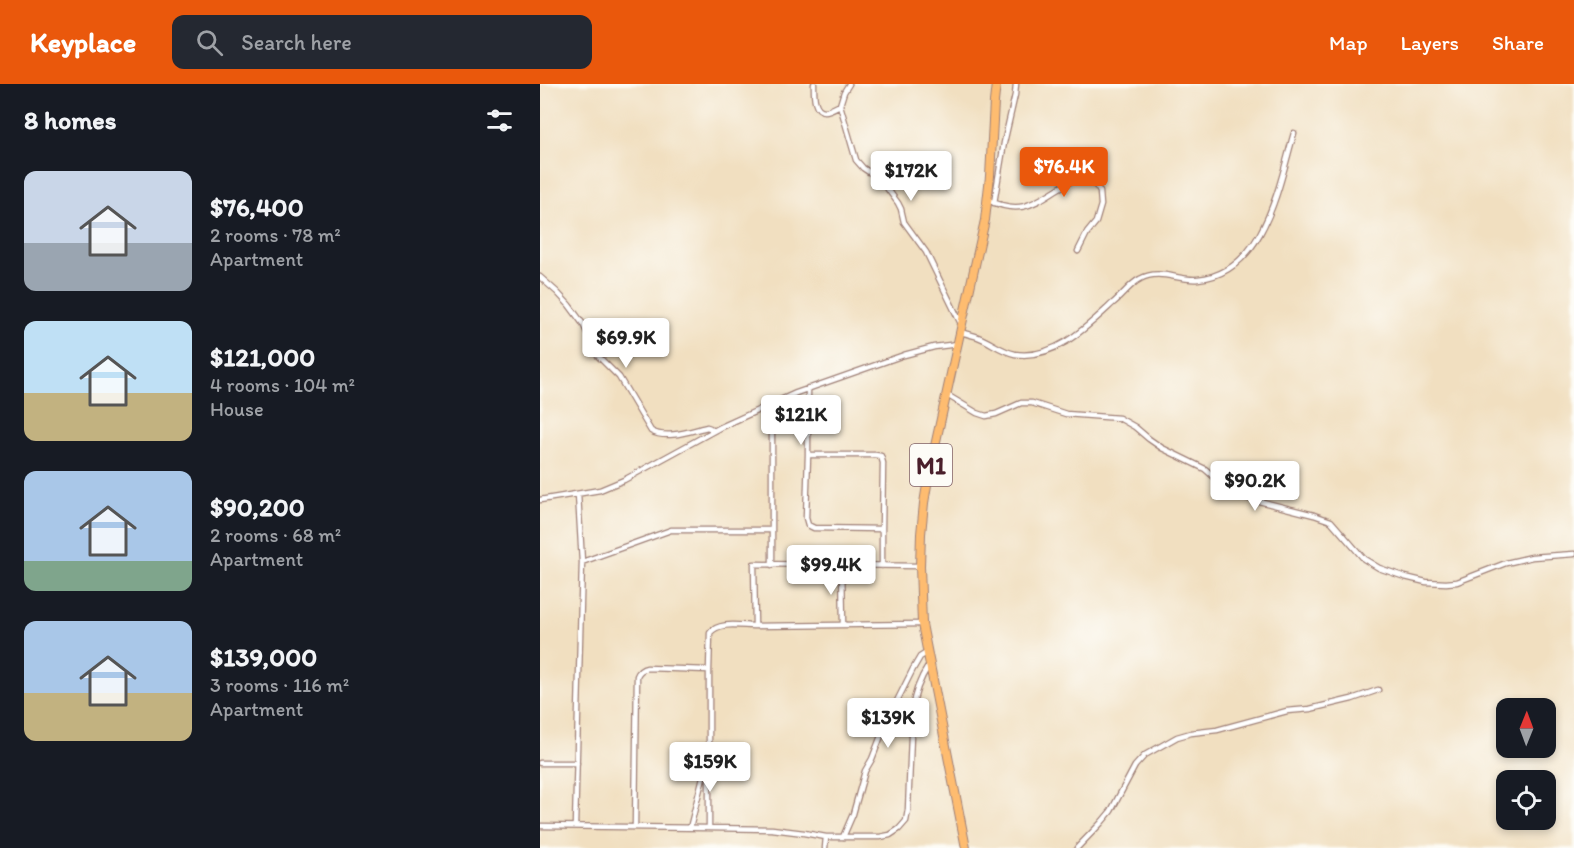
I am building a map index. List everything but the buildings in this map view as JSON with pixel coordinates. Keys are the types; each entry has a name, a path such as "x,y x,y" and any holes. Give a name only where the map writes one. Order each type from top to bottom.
{"highway":[{"name":"M1","path":"966,848 922,624 921,534 929,473 991,201 996,84"}],"street":[{"path":"814,84 818,109 826,111 840,105"},
{"path":"849,84 843,92 840,105 856,160 863,168 881,180 902,209 904,222 926,252 961,329 1003,351 1018,354 1050,349 1073,338 1138,280 1148,275 1163,274 1199,279 1216,275 1231,267 1246,254 1267,223 1294,133"},
{"path":"1016,84 991,201 1000,206 1010,207 1032,205 1079,177 1087,178 1097,187 1101,196 1101,205 1096,222 1087,233 1078,251"},
{"path":"540,278 557,291 583,324 598,356 619,377 654,434 663,435 707,428 713,431"},
{"path":"540,500 600,490 624,480 713,431 808,388 934,346 958,344"},
{"path":"808,388 806,518 808,525 814,528 882,529"},
{"path":"947,395 986,416 1021,403 1032,403 1066,414 1119,418 1162,448 1205,469 1230,491 1243,497 1331,521 1364,559 1379,568 1405,577 1426,582 1457,582 1506,563 1532,557 1574,554"},
{"path":"772,404 772,565"},
{"path":"808,455 881,456 883,463 882,566"},
{"path":"575,826 582,562 578,494"},
{"path":"582,562 671,530 772,530"},
{"path":"755,626 754,564 920,566"},
{"path":"842,566 843,625"},
{"path":"710,828 709,670 710,633 713,629 719,626 922,624"},
{"path":"843,837 853,814 865,771 886,723 920,657 928,652"},
{"path":"540,826 772,829 826,837 890,835 906,821 913,700 921,677 930,663"},
{"path":"635,827 637,676 642,669 647,668 709,670"},
{"path":"1077,848 1111,810 1135,766 1145,756 1177,737 1217,730 1287,711 1320,707 1378,690"},
{"path":"690,828 709,753"},
{"path":"540,763 577,763"},
{"path":"825,848 826,837"}]}
